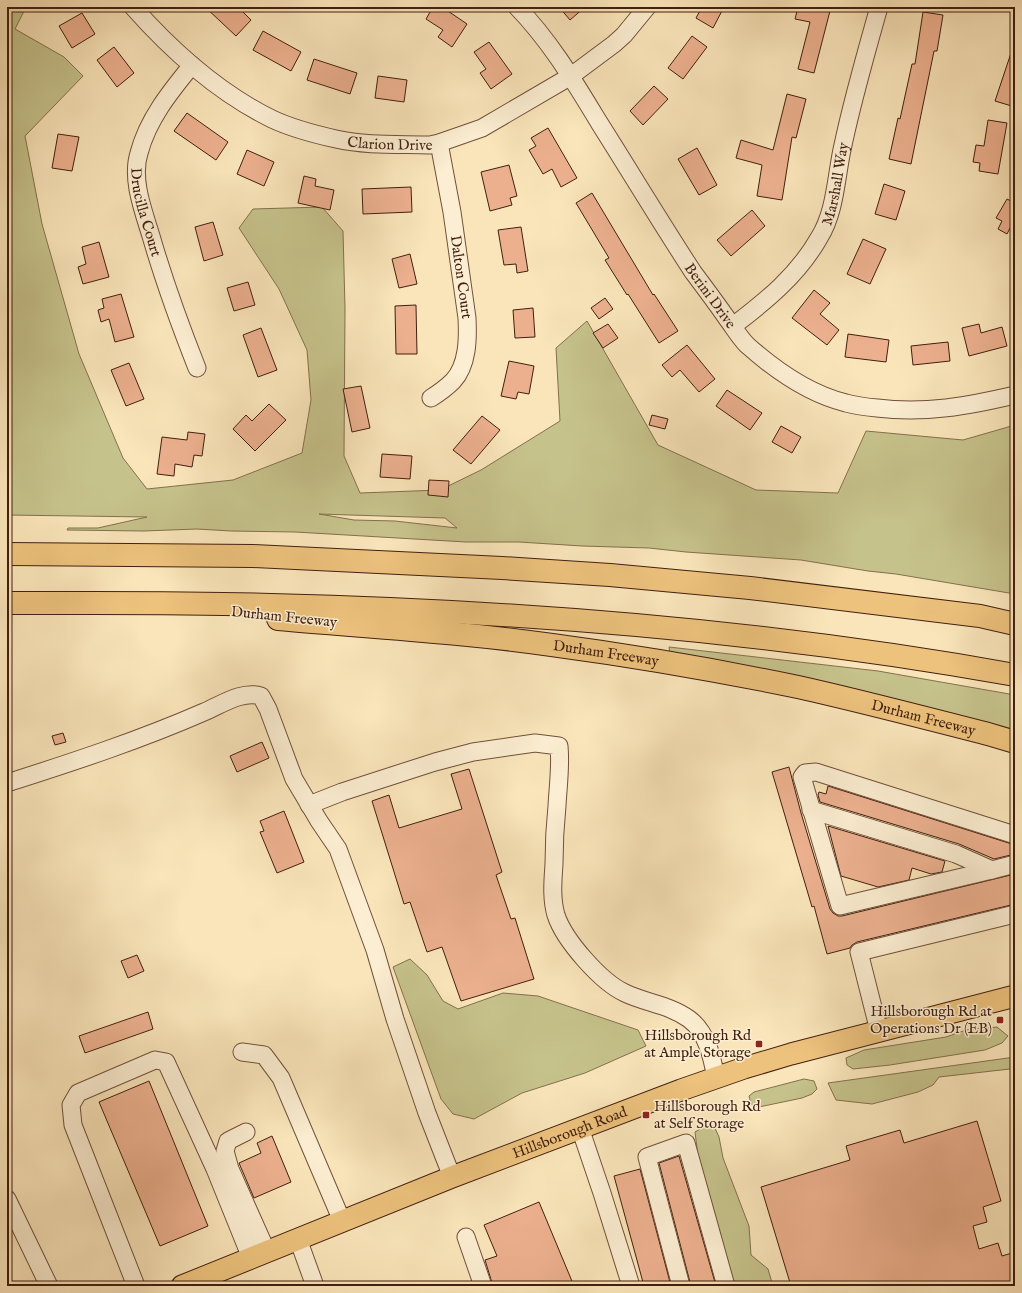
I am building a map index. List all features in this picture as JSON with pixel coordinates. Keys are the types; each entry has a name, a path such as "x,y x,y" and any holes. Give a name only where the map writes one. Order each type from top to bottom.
{"highway":[{"path":"7,554 253,556 502,568 610,575 750,588 980,616 1015,624"},
{"path":"7,603 272,605 386,609 576,620 650,626 843,647 955,664 1015,675"},
{"name":"Durham Freeway","path":"191,604 244,615 552,644 702,668 806,689 1015,742"},
{"path":"980,616 1015,614"}],"main road":[{"name":"Hillsborough Road","path":"182,1286 452,1177 611,1116 716,1078 791,1054 1015,996"}],"street":[{"name":"Clarion Drive","path":"133,7 154,31 192,65 240,101 272,119 285,125 336,139 356,142 430,145 482,128 571,76 624,35 647,7"},
{"name":"Berini Drive","path":"518,7 542,34 571,76 670,237 700,282 746,344 774,367 793,380 827,397 846,404 882,408 927,410 952,408 1015,395"},
{"name":"Marshall Way","path":"733,326 777,291 808,254 820,237 830,211 854,92 879,7"},
{"name":"Drucilla Court","path":"192,65 163,101 152,120 139,153 136,170 144,212 160,268 197,368"},
{"name":"Dalton Court","path":"431,398 457,376 463,362 468,335 467,318 452,212 439,143"},
{"path":"7,783 83,759 242,695 254,694 261,696 268,709 294,779 338,849 375,950 395,1019 427,1113 452,1177"},
{"path":"309,805 342,792 435,762 473,752 535,743 559,746 560,760 553,890 556,915 568,939 595,970 607,981 624,993 674,1010 690,1019 701,1032 710,1051 716,1078"},
{"path":"1015,835 816,772 805,773 802,777 840,906 1015,864"},
{"path":"811,810 956,854 992,870"},
{"path":"879,1031 859,952 1015,914"},
{"path":"242,1052 264,1055 281,1078 342,1221"},
{"path":"136,1286 73,1125 71,1105 78,1093 155,1060 166,1062 215,1169 259,1255"},
{"path":"580,1128 631,1286"},
{"path":"246,1132 228,1141 225,1151 259,1255"},
{"path":"681,1286 646,1157 686,1143 726,1286"},
{"path":"7,1198 49,1286"},
{"path":"466,1237 483,1286"},
{"path":"298,1239 315,1286"}],"shaded area":[{"path":"7,7 26,7 15,29 64,57 83,76 25,136 42,224 79,354 123,458 147,489 233,480 302,453 311,400 307,350 279,289 239,228 253,209 322,207 343,231 345,308 344,456 360,493 440,490 481,470 560,421 556,348 587,321 658,445 756,490 838,493 866,431 963,440 1015,425 1015,594 801,560 649,548 519,542 466,542 295,532 197,529 143,531 67,530 68,528 98,528 147,517 7,515","holes":["319,514 445,518 457,528 395,521 354,520"]},
{"path":"669,647 878,671 1015,695 1015,731 670,654"},
{"path":"410,959 427,975 443,1001 458,1009 503,993 538,996 638,1030 646,1046 585,1073 522,1093 474,1119 453,1114 441,1099 393,967"},
{"path":"997,1027 1008,1036 1002,1043 985,1050 890,1065 853,1069 847,1065 846,1058 864,1050 946,1037 966,1030"},
{"path":"1015,1057 1015,1070 1010,1069 939,1077 933,1085 918,1092 872,1104 836,1100 828,1083"},
{"path":"804,1079 814,1081 817,1089 812,1094 802,1098 759,1107 751,1104 749,1096 754,1092"},
{"path":"705,1126 714,1126 719,1137 723,1158 749,1226 751,1255 768,1269 773,1286 733,1286 701,1181 695,1132"}],"building":[{"path":"205,7 238,7 251,20 236,36"},
{"path":"433,7 442,7 467,24 452,47 438,37 443,30 426,19"},
{"path":"559,7 585,7 570,20"},
{"path":"702,7 724,7 713,28 696,18"},
{"path":"798,7 831,7 814,73 798,69 810,22 795,19"},
{"path":"923,12 943,15 937,51 934,51 911,164 889,159 898,118 900,119 912,64 915,64"},
{"path":"82,13 95,34 72,48 59,26"},
{"path":"263,31 301,52 291,71 253,50"},
{"path":"692,36 707,47 683,79 668,68"},
{"path":"489,42 512,74 491,89 480,73 486,69 474,52"},
{"path":"114,47 134,73 117,87 97,60"},
{"path":"1013,47 1015,47 1015,107 995,101"},
{"path":"314,59 357,73 350,94 307,80"},
{"path":"378,76 407,80 404,102 375,98"},
{"path":"654,86 668,99 643,125 630,111"},
{"path":"787,94 806,99 796,138 792,137 782,200 757,196 762,165 736,158 741,140 773,150"},
{"path":"187,113 228,142 216,160 174,131"},
{"path":"988,120 1007,123 998,174 979,171 980,163 973,162 976,145 984,146"},
{"path":"548,128 577,178 561,187 552,169 543,174 529,150 536,146 531,138"},
{"path":"58,134 79,137 72,171 52,168"},
{"path":"697,148 717,185 699,195 678,159"},
{"path":"247,150 274,162 264,186 237,174"},
{"path":"509,165 517,196 510,198 512,205 490,211 481,172"},
{"path":"304,176 316,179 315,186 334,190 330,210 298,203"},
{"path":"884,184 905,191 896,220 875,214"},
{"path":"411,187 412,212 363,214 362,189"},
{"path":"592,193 653,295 654,294 678,331 659,343 605,260 609,258 576,203"},
{"path":"1007,199 1015,203 1015,230 1010,228 1007,234 998,229 1002,221 996,218"},
{"path":"752,210 765,226 731,256 717,240"},
{"path":"213,222 223,255 204,261 195,227"},
{"path":"521,227 528,271 517,273 516,264 504,265 498,230"},
{"path":"863,239 886,249 870,284 847,274"},
{"path":"99,242 109,277 83,284 78,267 86,264 82,247"},
{"path":"410,254 417,284 399,288 392,259"},
{"path":"248,282 255,305 234,311 227,288"},
{"path":"814,290 830,303 820,314 839,330 827,345 792,318"},
{"path":"121,294 134,337 115,342 109,319 101,322 98,310 104,308 102,299"},
{"path":"605,298 613,309 599,319 591,308"},
{"path":"416,305 417,354 396,354 395,306"},
{"path":"533,308 535,337 515,338 513,310"},
{"path":"608,324 618,338 603,348 593,333"},
{"path":"979,324 981,333 1002,327 1007,346 969,356 962,328"},
{"path":"261,328 277,370 258,377 243,335"},
{"path":"848,334 889,340 886,362 845,357"},
{"path":"948,342 950,361 913,365 911,346"},
{"path":"687,345 715,379 699,392 680,370 672,377 662,365"},
{"path":"509,361 534,366 529,394 518,392 516,399 501,396"},
{"path":"129,363 144,399 126,406 111,370"},
{"path":"361,386 370,428 352,432 343,389"},
{"path":"727,390 762,413 750,430 716,406"},
{"path":"269,404 286,420 255,451 233,429 246,415 252,421"},
{"path":"652,415 668,419 665,429 649,425"},
{"path":"482,416 500,430 471,464 453,450"},
{"path":"781,426 801,437 792,453 772,442"},
{"path":"188,432 205,434 202,456 194,455 192,467 175,464 174,476 157,474 162,437 187,440"},
{"path":"382,454 412,456 410,479 380,477"},
{"path":"429,480 449,481 448,497 428,495"},
{"path":"63,733 66,742 55,745 52,736"},
{"path":"262,742 269,758 237,772 230,756"},
{"path":"789,767 801,813 830,909 833,913 838,916 842,916 1015,874 1015,904 857,942 850,948 827,954 814,906 812,907 772,772"},
{"path":"469,769 502,872 496,875 511,919 515,918 534,979 461,1001 442,947 427,952 410,902 404,904 372,801 389,795 399,828 462,809 451,774"},
{"path":"828,786 1015,845 1015,854 994,859 959,844 820,802 818,795 819,792 826,794"},
{"path":"284,811 304,862 277,873 260,832 264,831 260,821"},
{"path":"828,826 945,861 942,872 931,874 912,868 909,880 878,887 841,876"},
{"path":"137,955 144,971 128,978 121,961"},
{"path":"148,1012 153,1029 85,1053 79,1036"},
{"path":"149,1081 208,1226 160,1246 99,1102"},
{"path":"977,1121 1001,1201 983,1207 987,1222 973,1226 979,1249 998,1243 1002,1256 1015,1252 1015,1286 791,1286 761,1187 850,1160 846,1146 900,1130 904,1143"},
{"path":"272,1136 291,1182 254,1198 239,1163 261,1153 257,1143"},
{"path":"679,1156 716,1286 691,1286 659,1163"},
{"path":"640,1169 671,1286 644,1286 614,1176"},
{"path":"539,1202 574,1286 493,1286 485,1260 497,1256 484,1225"}],"place":[{"name":"Hillsborough Rd at Operations Dr (EB)","path":"1000,1020"},
{"name":"Hillsborough Rd at Ample Storage","path":"759,1044"},
{"name":"Hillsborough Rd at Self Storage","path":"646,1115"}]}
